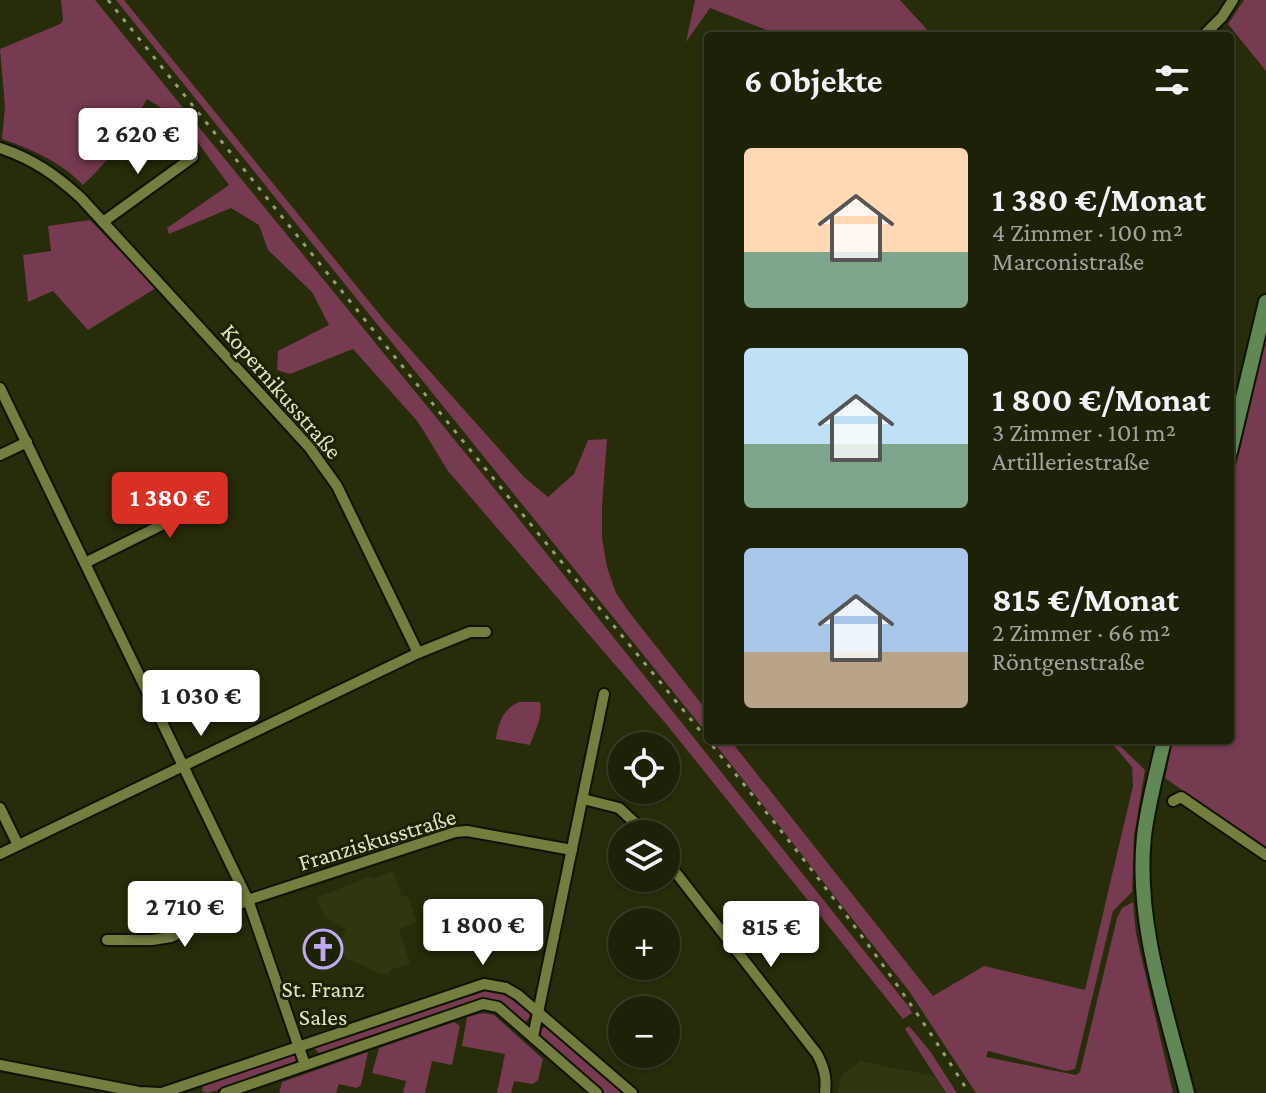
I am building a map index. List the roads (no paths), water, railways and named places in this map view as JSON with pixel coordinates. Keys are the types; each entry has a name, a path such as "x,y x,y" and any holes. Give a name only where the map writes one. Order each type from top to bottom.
{"main road":[{"path":"1234,435 1266,302"},
{"path":"1163,744 1144,835 1143,892 1146,920 1187,1093"}],"street":[{"path":"1207,32 1233,0"},
{"name":"Kopernikusstraße","path":"0,148 25,156 56,175 103,222 309,447 337,486 418,653"},
{"path":"103,222 193,157"},
{"path":"0,388 248,900 305,1065"},
{"path":"0,455 27,442"},
{"path":"85,563 212,500 221,482"},
{"path":"0,854 418,653 470,632 486,632"},
{"path":"533,1037 604,694"},
{"path":"1173,801 1181,797 1266,855"},
{"path":"583,799 619,808 632,820"},
{"path":"0,808 18,845"},
{"name":"Franziskusstraße","path":"107,940 171,937 248,900 455,832 467,831 572,850"},
{"path":"680,878 817,1054 823,1065 825,1093"},
{"path":"0,1065 139,1092 177,1091 484,984 506,988 632,1093"},
{"path":"225,1093 483,1004 498,1007 597,1093"}],"railway":[{"path":"108,0 704,735"},
{"path":"712,744 834,899 926,1027 969,1093"}],"place":[{"name":"St. Franz Sales","path":"323,949"}]}
